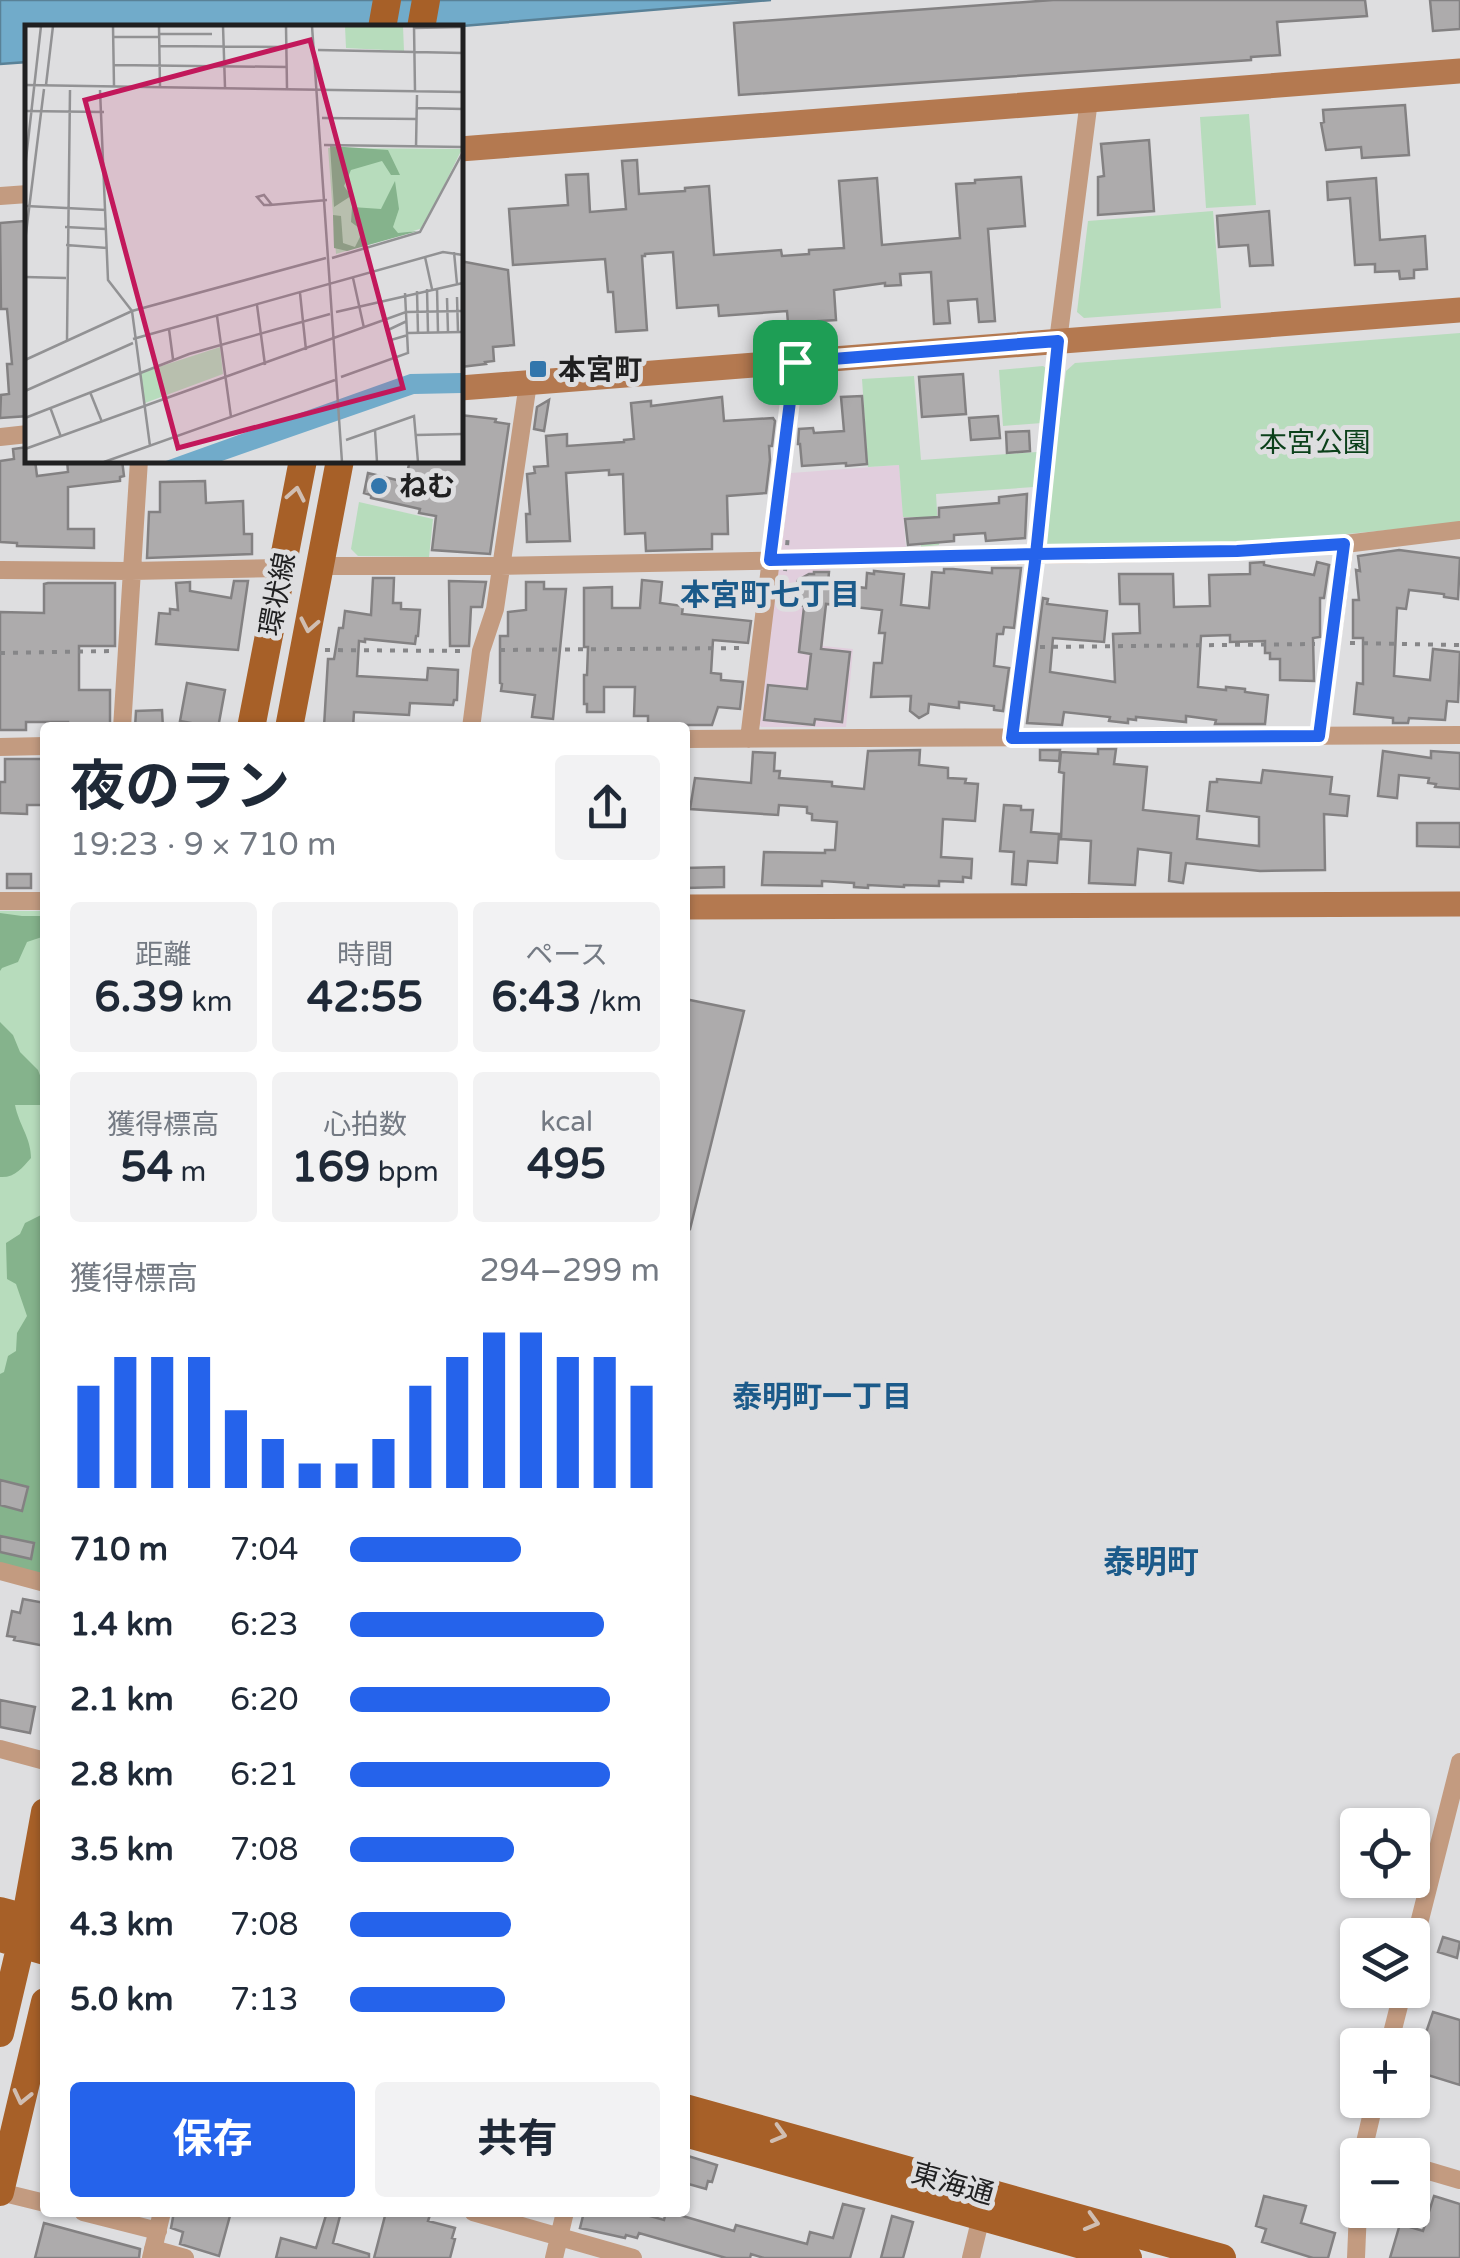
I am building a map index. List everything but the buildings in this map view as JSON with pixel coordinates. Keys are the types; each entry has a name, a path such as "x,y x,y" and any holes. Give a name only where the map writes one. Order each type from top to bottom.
{"main road":[{"path":"383,25 388,0"},
{"path":"422,25 426,0"},
{"name":"環状線","path":"252,722 303,462"},
{"name":"環状線","path":"290,722 340,462"},
{"path":"0,2033 40,1839"},
{"path":"0,2192 40,2023"},
{"name":"東海通","path":"690,2109 1222,2258"},
{"name":"東海通","path":"690,2134 1128,2258"}],"street":[{"path":"462,148 1460,72"},
{"path":"1012,738 1089,100"},
{"path":"0,196 25,194"},
{"path":"462,388 1460,310"},
{"path":"749,739 760,648 778,566 795,362"},
{"path":"473,722 481,650 495,609 528,383"},
{"path":"0,437 25,434"},
{"path":"122,722 139,462"},
{"path":"320,566 778,566 1036,554 1237,551 1344,544 1460,530"},
{"path":"1319,736 1344,544"},
{"path":"0,570 282,568"},
{"path":"690,739 1460,735"},
{"path":"0,748 40,746"},
{"path":"0,902 40,901"},
{"path":"690,908 1460,904"},
{"path":"0,1570 40,1582"},
{"path":"0,1748 40,1760"},
{"path":"1420,1918 1460,1762"},
{"path":"1430,2171 1460,2180"},
{"path":"0,2192 40,2202"},
{"path":"97,2217 156,2238 185,2258"},
{"path":"490,2217 633,2258"},
{"path":"554,2258 564,2217"},
{"path":"971,2258 982,2217"},
{"path":"1356,2258 1357,2228"}],"path":[{"path":"778,566 788,534"},
{"path":"1024,648 1460,645"},
{"path":"304,650 760,648"},
{"path":"0,654 127,650"}],"shaded area":[{"path":"899,465 906,548 831,551 823,646 853,649 846,727 761,727 758,723 791,473"}],"green space":[{"path":"1249,114 1256,205 1206,208 1200,117"},
{"path":"1213,211 1221,308 1084,318 1077,312 1088,221"},
{"name":"本宮公園","path":"1460,333 1460,523 1333,538 1233,544 1044,544 1066,371 1075,363"},
{"path":"1043,366 1049,370 1042,423 1003,426 999,370"},
{"path":"914,376 921,460 1037,452 1034,487 936,494 939,545 921,547 919,517 903,517 899,465 868,467 862,379"},
{"path":"359,502 433,519 429,557 358,556 351,549"},
{"path":"0,911 40,911 40,1573 0,1561"},
{"path":"0,913 40,916 40,938 27,942 18,962 0,971"},
{"path":"0,1022 38,1070 40,1105 15,1105 31,1158 14,1174 0,1177"},
{"path":"40,1216 40,1579 0,1567 0,1374 8,1356 16,1351 17,1333 27,1316 16,1284 7,1279 6,1243 20,1234 25,1223"}],"water":[{"path":"0,0 771,0 462,26 25,25 25,62 0,64"}],"place":[{"name":"本宮町","path":"538,369"},
{"name":"ねむ","path":"379,486"}],"district":[{"name":"本宮町七丁目","path":"770,595"},
{"name":"泰明町一丁目","path":"822,1397"},
{"name":"泰明町","path":"1151,1562"}],"route":[{"path":"795,362 770,560 1036,554 1012,738 1319,736 1344,544 1237,551 1036,554 1058,341 795,362"}]}
